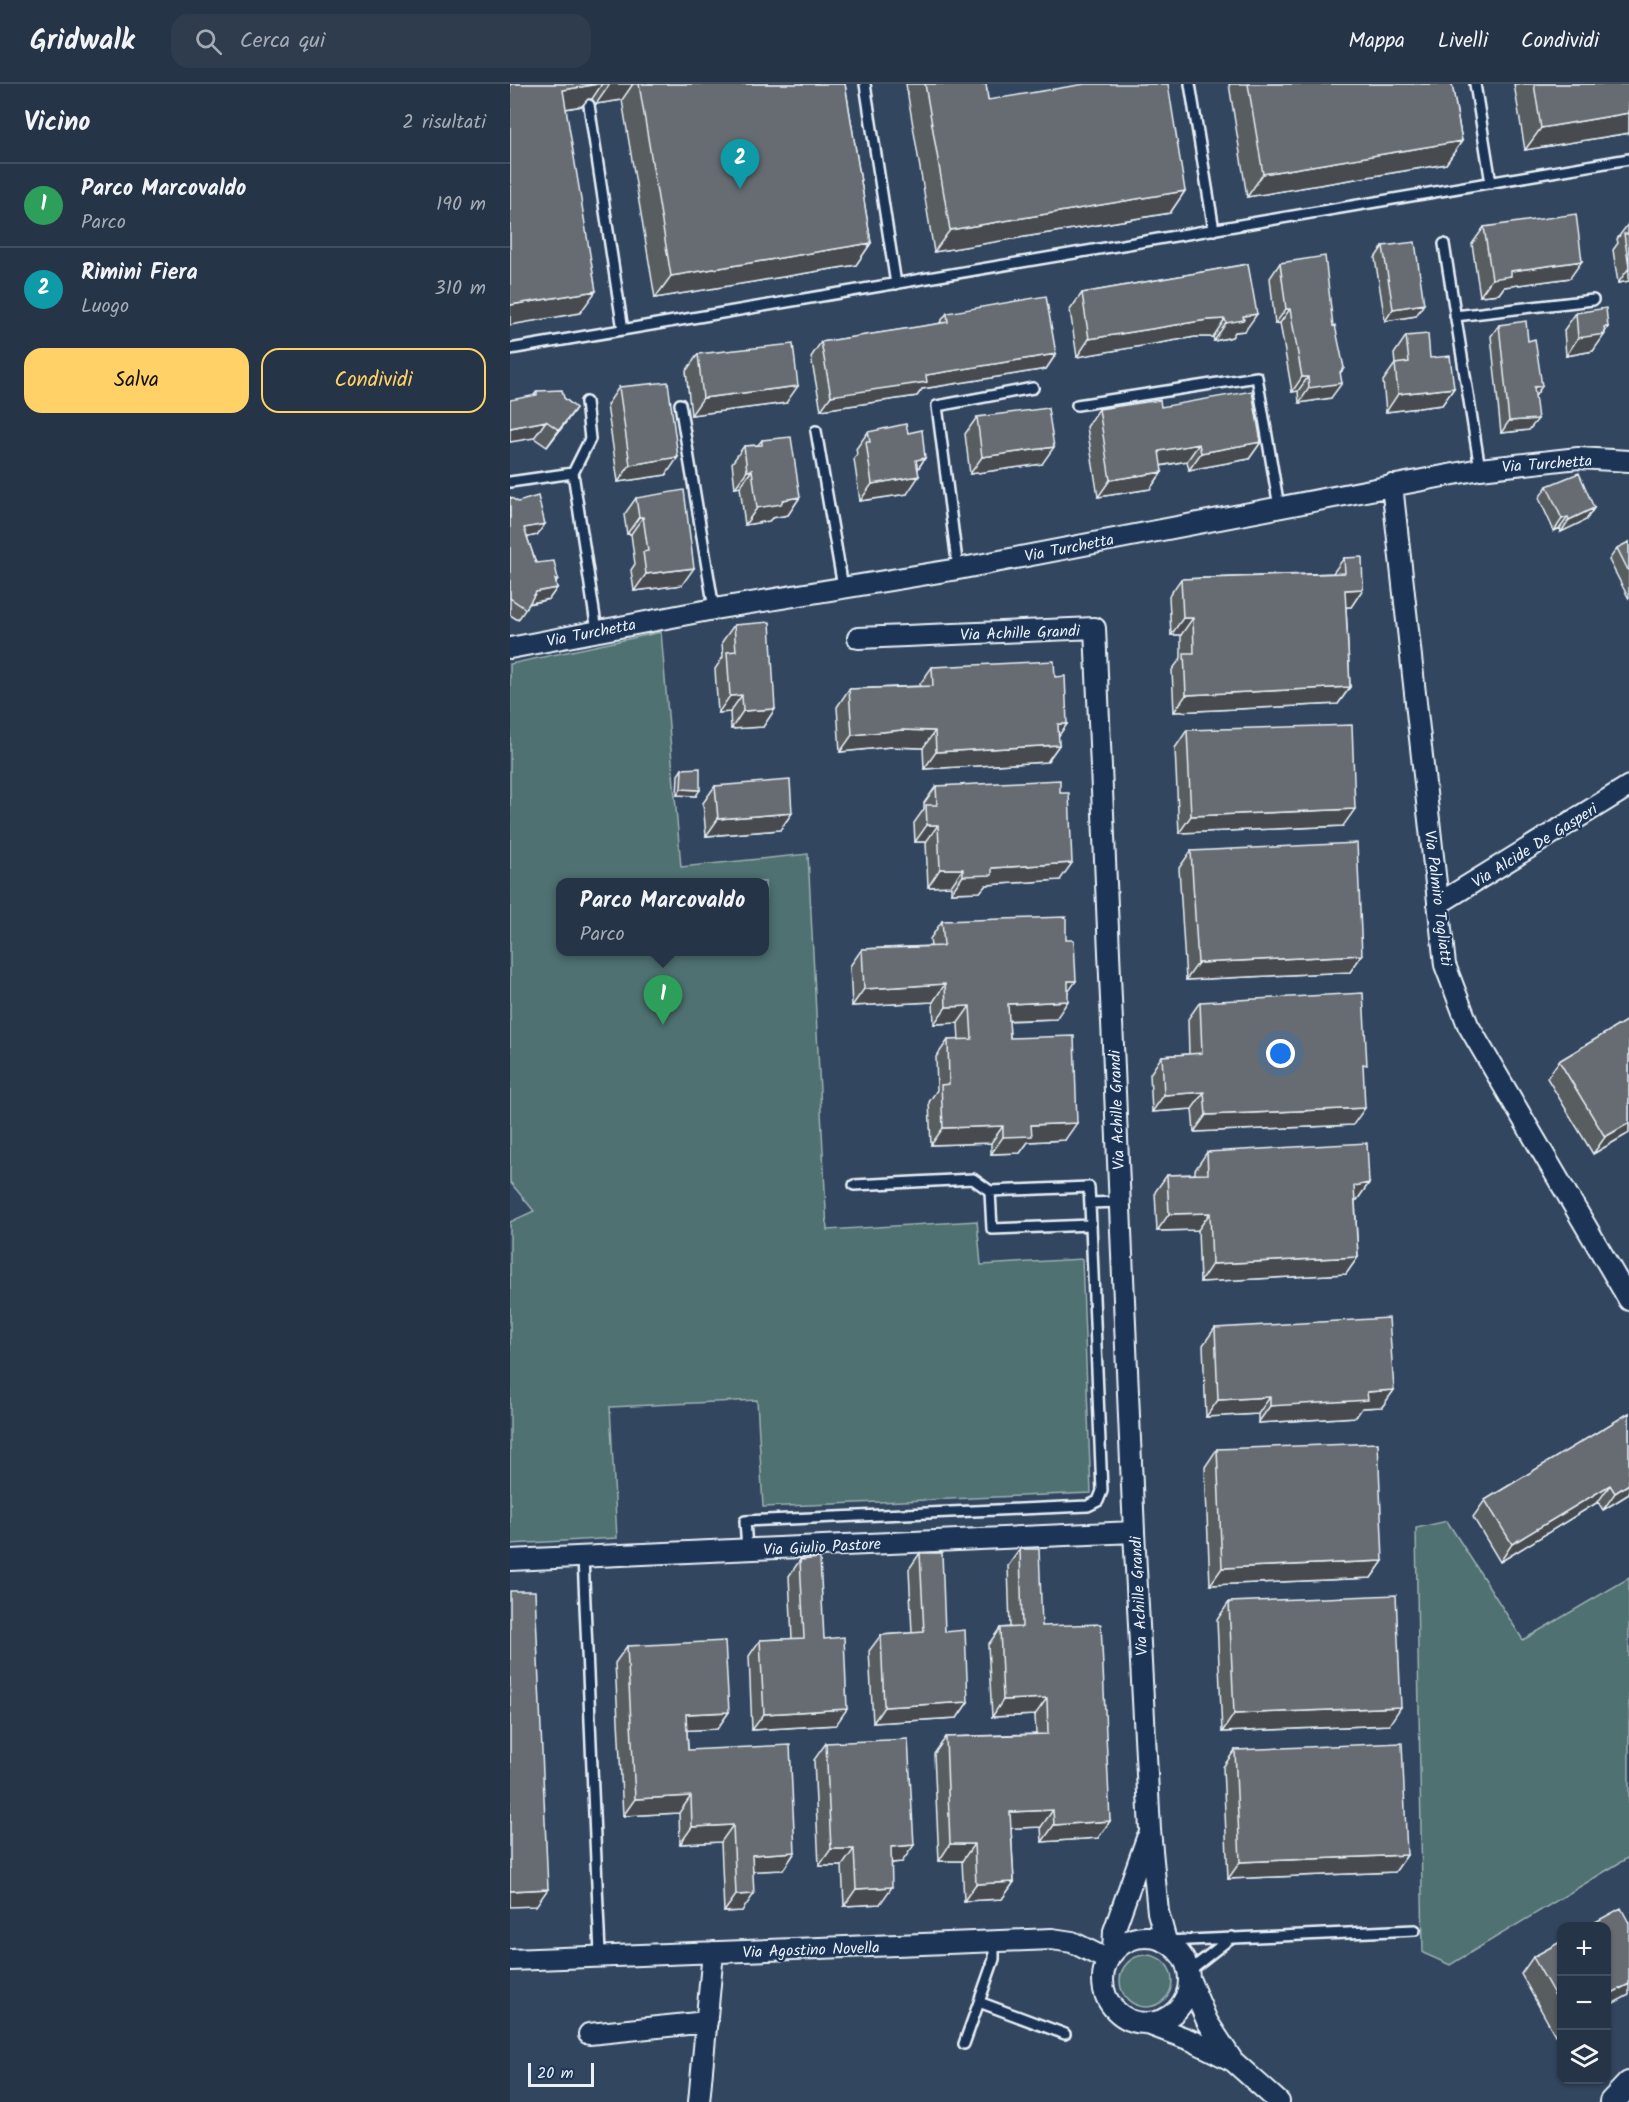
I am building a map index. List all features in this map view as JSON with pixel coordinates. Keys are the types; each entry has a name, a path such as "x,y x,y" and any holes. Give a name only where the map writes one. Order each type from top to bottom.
{"street":[{"name":"Via Turchetta","path":"510,648 714,609 958,569 1480,469 1578,458 1629,461"},
{"name":"Via Palmiro Togliatti","path":"1392,486 1445,965 1468,1025 1629,1300"},
{"name":"Via Achille Grandi","path":"858,638 1095,628 1134,1532 1150,1830 1158,1912 1166,1941 1184,1959 1207,2020 1233,2061"},
{"name":"Via Alcide De Gasperi","path":"1438,904 1629,786"},
{"name":"Via Giulio Pastore","path":"510,1560 1134,1532"},
{"name":"Via Achille Grandi","path":"1150,1830 1114,1931 1103,1984 1109,2001 1121,2015 1193,2041 1233,2061 1279,2102"},
{"path":"1110,1956 1132,1939 1155,1937 1166,1941"},
{"name":"Via Agostino Novella","path":"510,1960 600,1954 1052,1939 1072,1942 1110,1956"},
{"path":"699,2102 713,1952"},
{"path":"1145,2023 1171,2016 1180,2007 1189,1976"},
{"path":"589,2034 707,2022"},
{"path":"1612,2102 1629,2084"}],"lane":[{"path":"865,84 896,284"},
{"path":"1190,84 1214,230"},
{"path":"1474,84 1491,183"},
{"path":"589,105 623,330"},
{"path":"510,349 1629,159"},
{"path":"1444,244 1480,469"},
{"path":"1455,316 1593,300"},
{"path":"1077,405 1257,377 1279,507"},
{"path":"958,569 937,405 1033,388"},
{"path":"586,402 590,440 573,473 597,631"},
{"path":"680,404 714,609"},
{"path":"816,431 843,587"},
{"path":"510,482 573,473"},
{"path":"747,1549 746,1521 1088,1506 1098,1501 1102,1491 1089,1187 990,1191 973,1179 854,1185"},
{"path":"990,1191 992,1229 1091,1225"},
{"path":"1090,1203 1120,1202"},
{"path":"583,1557 600,1954"},
{"path":"1166,1941 1415,1930"},
{"path":"1189,1976 1232,1937"},
{"path":"964,2044 994,1959 994,1942"},
{"path":"979,2002 1065,2034"}],"green space":[{"path":"661,632 681,867 808,854 827,1230 977,1221 981,1265 1082,1259 1091,1493 763,1507 757,1400 610,1407 617,1538 510,1544 510,1222 534,1211 510,1182 510,664"},
{"path":"1447,1521 1523,1640 1629,1578 1629,1857 1450,1965 1423,1953 1416,1528"},
{"path":"1146,1955 1156,1957 1164,1963 1170,1971 1172,1981 1170,1991 1164,1999 1156,2005 1146,2007 1136,2005 1128,1999 1122,1991 1120,1981 1122,1971 1128,1963 1136,1957"}],"building":[{"path":"510,84 598,84 563,90 596,291 510,305"},
{"path":"639,84 845,84 871,243 671,276"},
{"path":"925,84 986,84 988,100 1085,84 1168,84 1185,191 950,230"},
{"path":"1248,84 1452,84 1462,141 1263,174"},
{"path":"1534,84 1629,84 1629,113 1541,128"},
{"path":"1576,214 1582,261 1511,271 1511,276 1492,279 1484,227"},
{"path":"1624,234 1629,234 1629,266"},
{"path":"1415,242 1424,304 1393,309 1383,246"},
{"path":"1325,256 1333,326 1335,325 1344,368 1340,372 1342,383 1309,388 1308,377 1302,377 1290,309 1286,309 1280,263"},
{"path":"1248,264 1257,314 1243,316 1244,320 1226,323 1225,319 1207,320 1089,339 1082,293"},
{"path":"1046,296 1056,354 926,375 927,382 831,396 821,342 948,322 947,313"},
{"path":"1606,308 1608,327 1604,327 1605,334 1578,338 1576,313"},
{"path":"1526,321 1528,341 1535,339 1542,386 1534,387 1538,419 1509,421 1499,325"},
{"path":"1428,334 1430,358 1450,356 1454,388 1398,394 1395,364 1409,362 1406,336"},
{"path":"793,344 798,386 703,398 698,354"},
{"path":"668,382 678,457 630,465 619,387"},
{"path":"562,390 564,398 576,408 559,430 546,421 510,428 510,400 537,395 537,391"},
{"path":"1252,391 1261,442 1201,453 1199,444 1159,451 1162,472 1110,480 1099,409 1160,400 1161,407"},
{"path":"1048,408 1054,447 982,457 977,417"},
{"path":"906,424 908,433 922,430 925,458 916,460 919,476 872,484 866,442 870,442 868,432"},
{"path":"791,437 800,497 783,500 781,504 757,508 752,470 747,471 744,446 762,445 762,440"},
{"path":"1579,473 1594,508 1569,520 1568,517 1562,519 1547,486"},
{"path":"684,490 694,568 646,574 643,552 648,551 643,517 639,517 636,498"},
{"path":"538,496 545,524 524,528 536,563 554,561 558,579 555,579 557,588 536,592 526,609 510,598 510,497 518,502"},
{"path":"1629,542 1629,572 1617,548"},
{"path":"1362,557 1363,589 1345,590 1350,687 1186,695 1184,653 1194,653 1193,618 1183,618 1181,579 1345,573 1344,558"},
{"path":"770,622 775,709 743,711 742,695 730,696 727,652 736,651 734,625"},
{"path":"1054,661 1055,677 1065,676 1067,724 1058,724 1059,745 936,752 935,731 902,730 852,735 849,689 933,686 932,667"},
{"path":"1352,725 1355,809 1191,816 1187,730"},
{"path":"700,768 700,790 681,789 682,769"},
{"path":"790,780 792,813 718,819 715,786"},
{"path":"1060,780 1060,793 1069,793 1072,863 992,868 992,875 963,876 963,869 940,869 938,825 927,825 926,805 937,805 936,786"},
{"path":"1357,843 1362,955 1198,963 1191,851"},
{"path":"1066,917 1066,940 1074,940 1076,981 1068,981 1068,1001 1008,1004 1010,1038 1074,1036 1077,1123 1031,1125 1032,1136 1003,1137 1003,1126 943,1128 941,1085 949,1084 948,1040 972,1039 970,1006 946,1007 945,984 864,989 862,949 944,946 942,921"},
{"path":"1363,993 1367,1065 1363,1064 1365,1108 1206,1115 1204,1092 1164,1095 1162,1056 1202,1053 1200,1002"},
{"path":"1629,1019 1629,1123 1605,1137 1559,1061"},
{"path":"1367,1143 1369,1183 1354,1186 1358,1257 1212,1264 1210,1213 1169,1214 1167,1175 1208,1174 1207,1152"},
{"path":"1389,1318 1394,1390 1367,1392 1368,1400 1270,1406 1270,1397 1218,1400 1215,1328"},
{"path":"1629,1413 1629,1484 1615,1493 1610,1485 1512,1544 1485,1500"},
{"path":"1378,1443 1383,1561 1222,1568 1217,1449"},
{"path":"1020,1549 1039,1549 1042,1626 1101,1624 1110,1821 1054,1825 1053,1810 1010,1812 1014,1882 976,1884 974,1844 950,1844 946,1737 1048,1734 1047,1698 1003,1700 1000,1628 1022,1627"},
{"path":"920,1553 942,1553 945,1632 965,1630 968,1702 884,1707 881,1635 924,1632"},
{"path":"820,1558 824,1639 844,1637 847,1709 764,1714 760,1640 804,1638 800,1560"},
{"path":"510,1591 535,1591 548,1889 510,1891"},
{"path":"1396,1595 1401,1707 1234,1714 1229,1602"},
{"path":"725,1641 729,1712 686,1714 688,1750 790,1745 795,1852 752,1855 754,1894 736,1895 733,1825 692,1827 691,1796 635,1799 627,1646"},
{"path":"908,1739 914,1845 891,1847 892,1887 856,1889 854,1849 831,1849 826,1743"},
{"path":"1402,1743 1407,1855 1240,1862 1235,1750"},
{"path":"1621,1908 1629,1923 1629,1984 1611,1993 1611,1922 1595,1922"},
{"path":"1557,1944 1557,1999 1533,1957"}],"place":[{"name":"Rimini Fiera","path":"740,189"},
{"name":"Parco Marcovaldo","path":"663,1025"}]}
